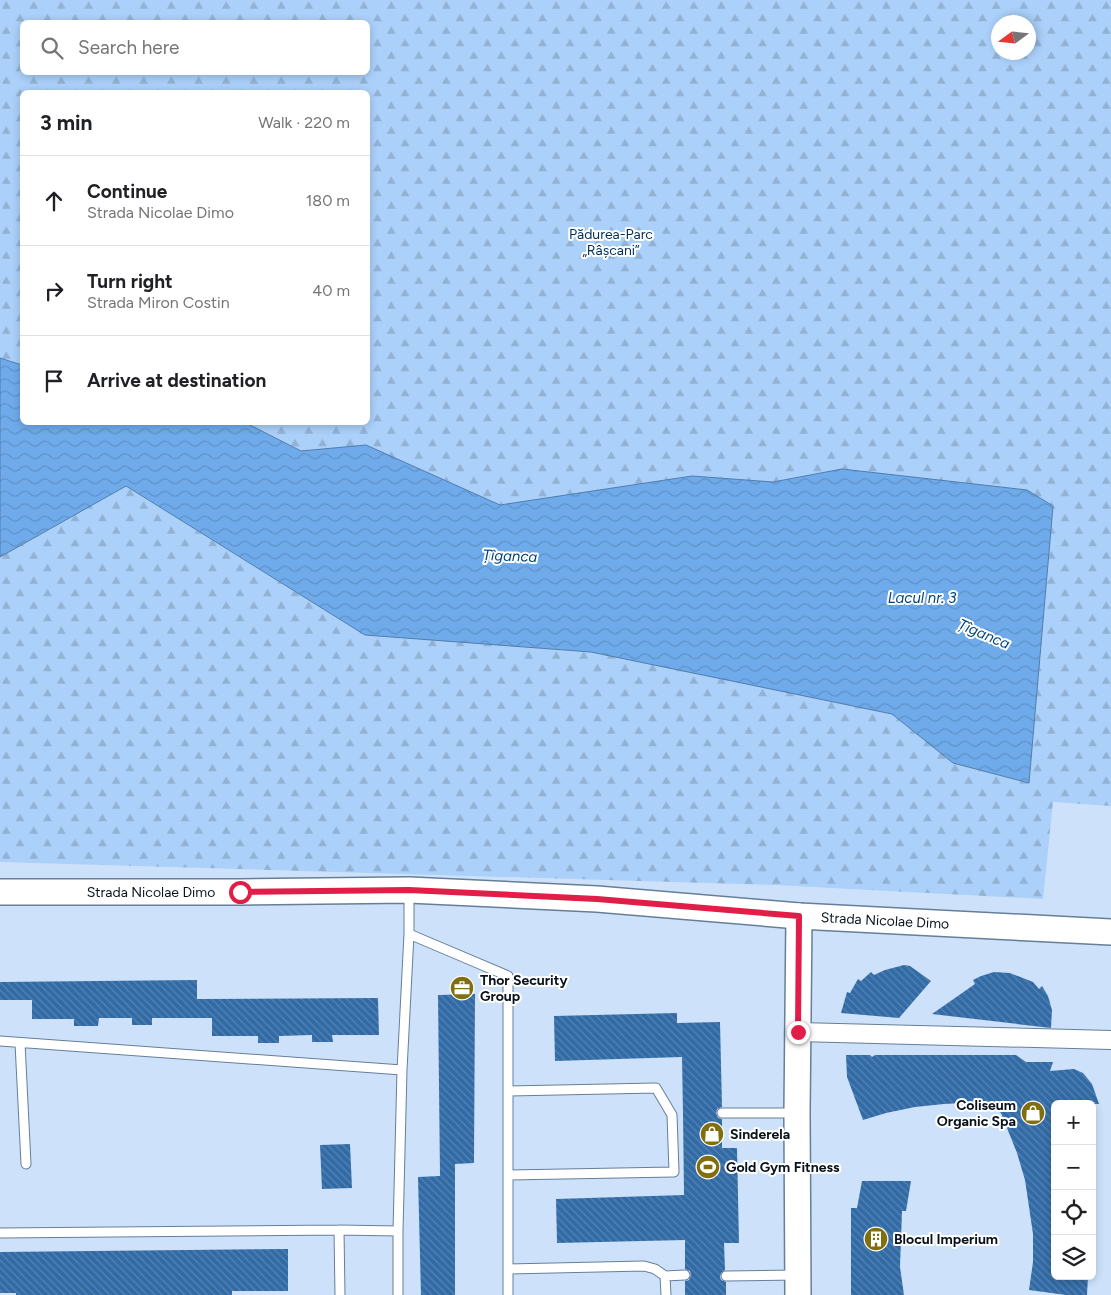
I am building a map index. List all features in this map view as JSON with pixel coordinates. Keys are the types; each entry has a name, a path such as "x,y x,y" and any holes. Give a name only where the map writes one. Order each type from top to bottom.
{"main road":[{"name":"Strada Nicolae Dimo","path":"0,892 409,890 597,899 799,916 1111,932"},
{"path":"798,1285 799,916"}],"street":[{"path":"798,1032 1111,1040"}],"lane":[{"path":"398,1295 402,1070 409,934 409,890"},
{"path":"409,934 508,976 508,1295"},
{"path":"0,1041 402,1070"},
{"path":"20,1043 26,1164"},
{"path":"509,1091 656,1088 672,1115 674,1172 509,1175"},
{"path":"722,1114 797,1113"},
{"path":"672,1115 683,1114"},
{"path":"339,1230 340,1295"},
{"path":"0,1233 398,1231"},
{"path":"508,1269 644,1266 655,1269 664,1276 685,1275"},
{"path":"664,1276 666,1295"},
{"path":"726,1276 798,1285"}],"green space":[{"name":"Pădurea-Parc „Râșcani”","path":"0,0 1111,0 1111,806 1053,802 1043,899 775,885 0,862 0,557 125,486 365,635 591,652 892,714 953,763 1029,783 1053,506 842,469 773,482 692,476 500,505 366,445 301,451 250,425 370,425 370,90 20,90 20,364 0,358"}],"water":[{"name":"Lacul nr. 3","path":"0,358 20,364 20,425 250,425 301,451 366,445 500,505 692,476 773,482 842,469 1027,490 1053,506 1029,783 953,763 892,714 591,652 365,635 126,486 0,557"}],"building":[{"path":"904,965 910,966 931,981 899,1018 841,1013 847,992 850,993 858,979 861,981 871,972 874,975"},
{"path":"994,972 1010,973 1033,982 1039,989 1042,986 1048,996 1052,1010 1051,1028 932,1014 975,984 973,980"},
{"path":"197,980 197,999 378,998 379,1035 332,1035 333,1042 312,1042 312,1035 279,1036 279,1043 258,1043 258,1036 212,1036 212,1018 152,1018 152,1025 132,1025 132,1018 99,1018 98,1026 74,1026 74,1019 32,1019 32,1000 0,1000 0,982"},
{"path":"475,994 474,1163 455,1164 455,1295 421,1295 418,1177 440,1176 438,995"},
{"path":"677,1013 677,1023 720,1022 722,1107 717,1109 716,1113 718,1118 722,1119 722,1148 737,1148 739,1243 724,1243 725,1270 721,1273 720,1277 721,1280 726,1282 726,1295 685,1295 685,1281 689,1280 691,1275 690,1271 685,1269 685,1240 557,1243 556,1199 684,1195 683,1114 682,1057 555,1061 554,1016"},
{"path":"846,1055 870,1055 872,1057 875,1055 1016,1055 1026,1062 1053,1062 1050,1071 1074,1069 1083,1073 1092,1084 1099,1104 1096,1104 1096,1100 1051,1100 1051,1280 1088,1280 1087,1295 1066,1295 1029,1290 1033,1262 1033,1234 1025,1180 1017,1153 1001,1113 984,1102 944,1104 915,1107 863,1120 847,1077"},
{"path":"350,1144 352,1188 322,1189 320,1145"},
{"name":"Blocul Imperium","path":"862,1181 911,1181 906,1211 902,1211 900,1267 904,1295 851,1295 851,1208 857,1208"},
{"path":"288,1249 288,1291 232,1291 232,1295 16,1295 16,1293 0,1293 0,1252"}],"place":[{"name":"Thor Security Group","path":"462,988"},
{"name":"Coliseum Organic Spa","path":"1033,1113"},
{"name":"Sinderela","path":"712,1134"},
{"name":"Gold Gym Fitness","path":"708,1167"},
{"name":"Blocul Imperium","path":"876,1239"}],"route":[{"path":"240,892 409,890 597,899 799,916 798,1032"}],"water label":[{"name":"Țîganca","path":"510,556"},
{"name":"Țîganca","path":"984,634"}]}
